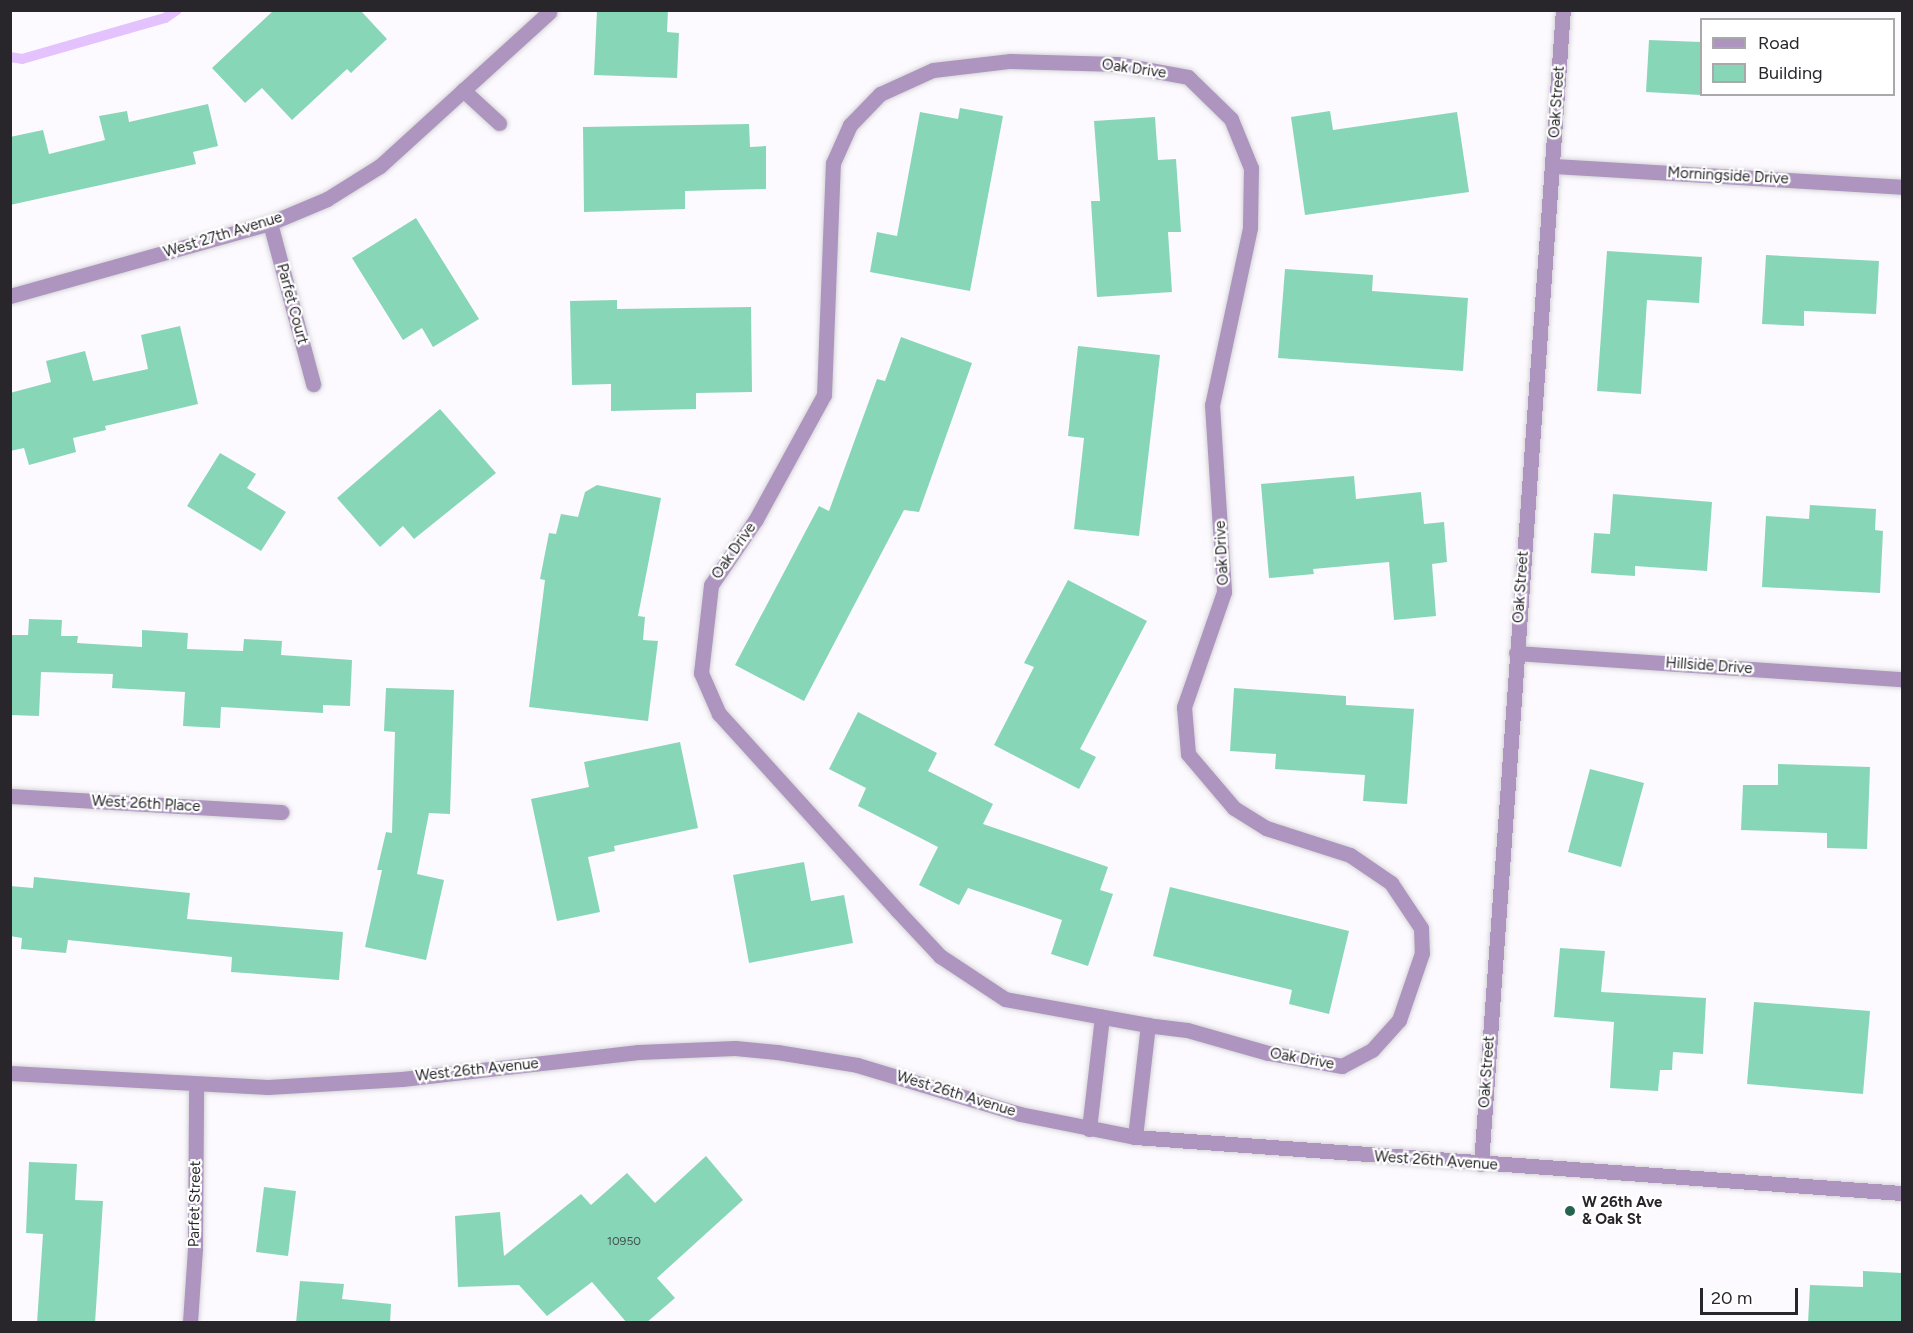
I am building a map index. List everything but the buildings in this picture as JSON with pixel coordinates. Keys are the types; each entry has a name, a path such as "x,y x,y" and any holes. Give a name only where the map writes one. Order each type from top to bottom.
{"street":[{"name":"Oak Street","path":"1481,1164 1563,10"},
{"name":"West 27th Avenue","path":"10,297 270,223 327,199 380,166 549,12"},
{"name":"Oak Drive","path":"1010,61 1117,64 1188,77 1231,119 1251,168 1250,228 1212,405 1224,592 1184,707 1188,754 1234,808 1266,828 1350,855 1391,883 1421,928 1422,953 1399,1020 1372,1050 1342,1066 1268,1053 1187,1030 1148,1025 1005,999 940,956 720,714 700,673 711,585 756,519 824,395 833,163 850,125 880,94 933,70 1010,61"},
{"path":"463,90 499,123"},
{"name":"Morningside Drive","path":"1553,166 1902,186"},
{"name":"Parfet Court","path":"270,223 313,384"},
{"name":"Hillside Drive","path":"1516,652 1902,679"},
{"name":"West 26th Place","path":"10,796 282,812"},
{"path":"1089,1129 1102,1017"},
{"path":"1135,1137 1148,1025"},
{"name":"West 26th Avenue","path":"10,1073 196,1085 268,1087 333,1085 638,1052 735,1048 777,1052 857,1065 1020,1114 1135,1137 1902,1193"},
{"name":"Parfet Street","path":"190,1323 195,1248 196,1085"}],"waterway":[{"path":"10,57 22,59 165,18 177,10"}],"place":[{"name":"W 26th Ave & Oak St","path":"1570,1211"}]}
